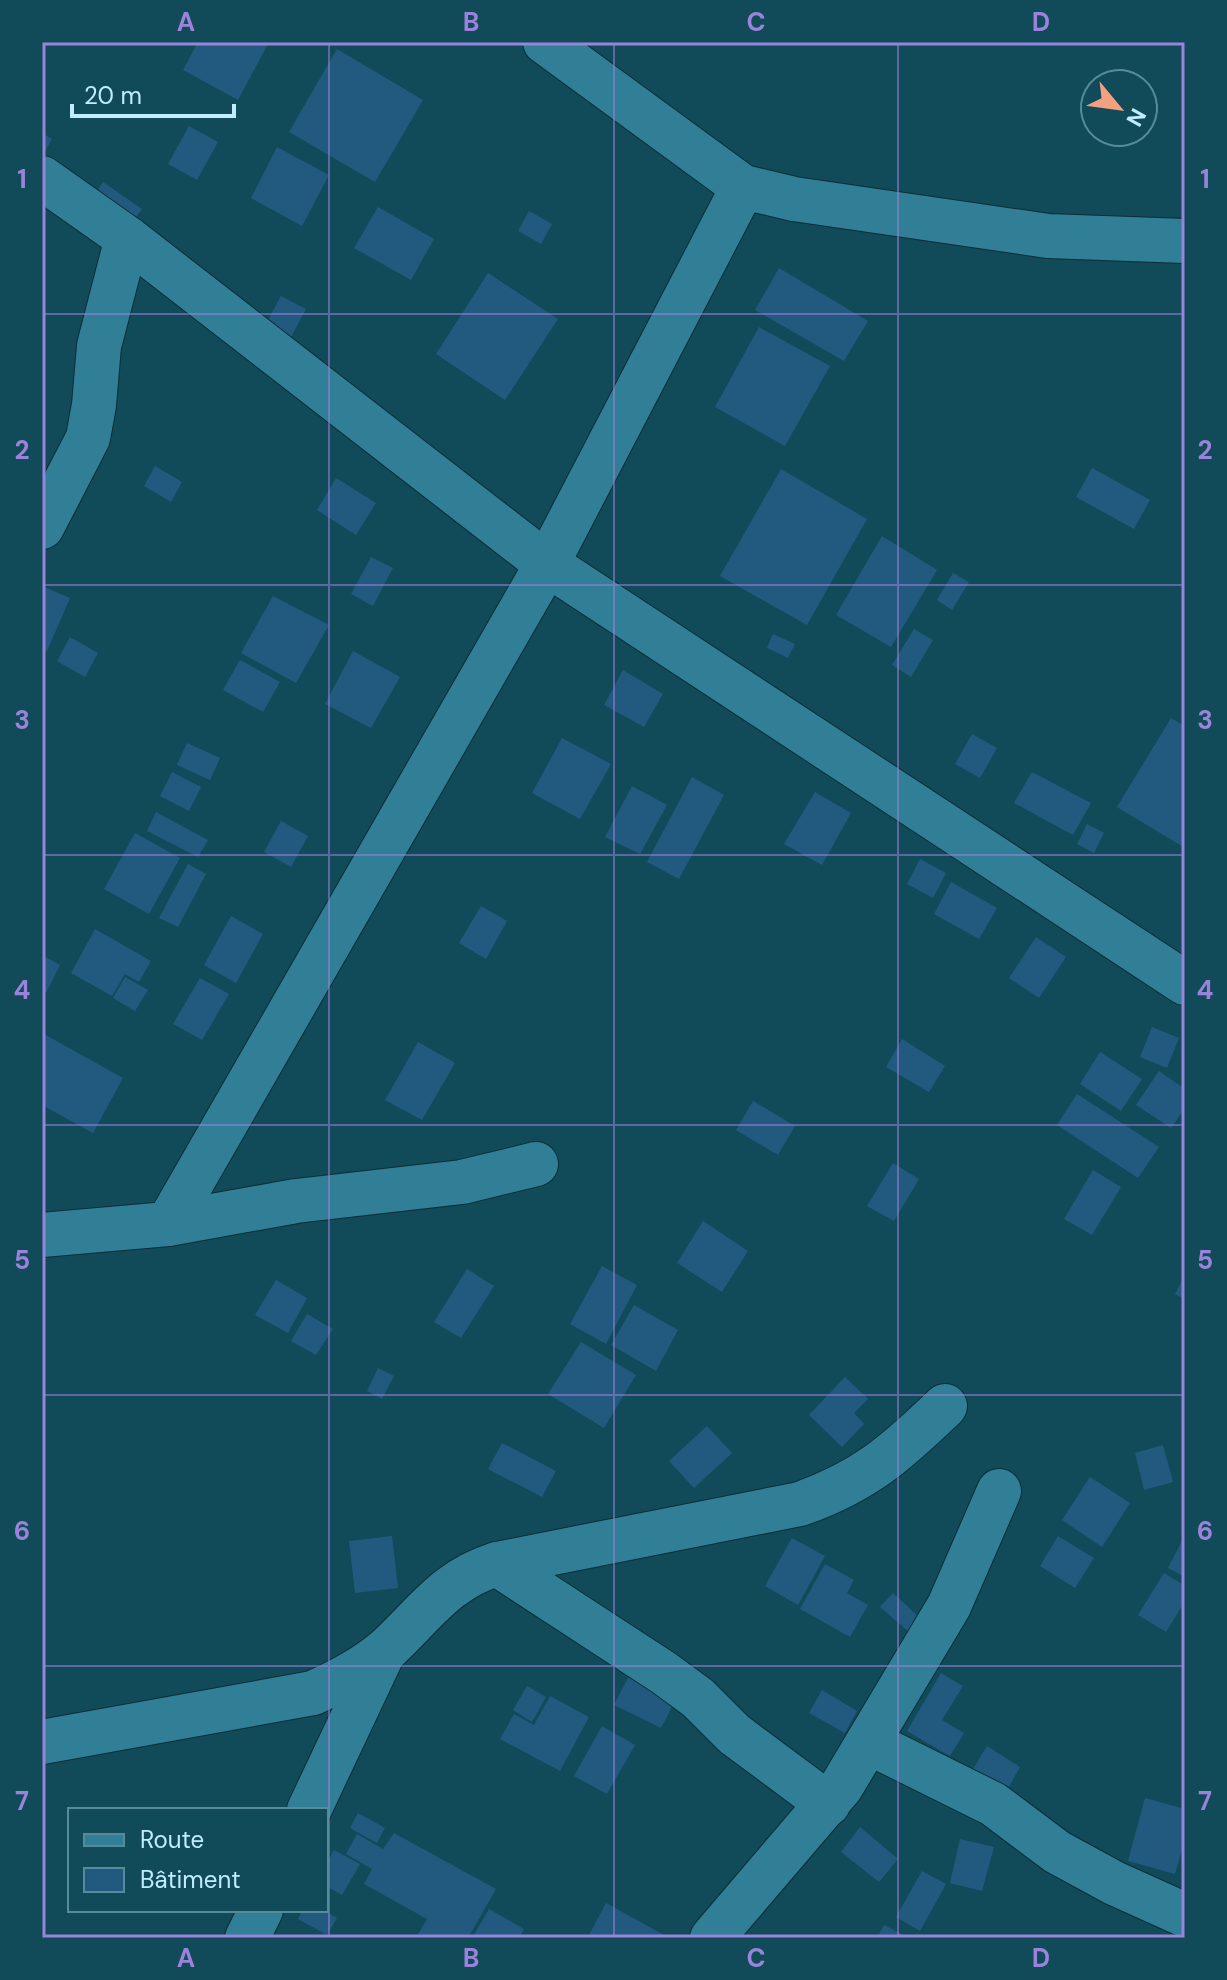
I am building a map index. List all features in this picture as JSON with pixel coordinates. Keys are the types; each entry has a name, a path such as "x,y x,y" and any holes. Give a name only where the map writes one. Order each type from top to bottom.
{"street":[{"path":"545,42 743,187 794,199 1048,236 1185,241"},
{"path":"42,178 127,238 547,564 1185,983"},
{"path":"168,1224 547,564 743,187"},
{"path":"42,527 88,438 99,346 127,238"},
{"path":"42,1235 168,1224 296,1201 462,1182 536,1164"},
{"path":"42,1742 313,1693 349,1676 384,1651 448,1588 473,1572 497,1564 800,1504 838,1490 900,1449 945,1406"},
{"path":"712,1938 828,1804 868,1742 949,1606 999,1491"},
{"path":"497,1564 664,1673 698,1698 734,1734 828,1804"},
{"path":"310,1808 384,1651"},
{"path":"868,1742 993,1804 1057,1852 1114,1883 1185,1915"},
{"path":"247,1938 260,1912"}],"building":[{"path":"198,42 269,42 238,100 183,70"},
{"path":"337,49 423,100 375,182 289,132"},
{"path":"189,126 218,142 197,180 168,164"},
{"path":"42,133 52,139 42,157"},
{"path":"277,147 329,175 302,226 251,198"},
{"path":"103,182 142,209 128,228 90,202"},
{"path":"378,207 434,239 411,280 354,248"},
{"path":"529,211 552,224 541,244 518,231"},
{"path":"779,268 868,321 844,361 755,310"},
{"path":"488,273 558,319 505,400 436,354"},
{"path":"281,296 306,309 291,337 266,324"},
{"path":"759,327 830,366 785,446 715,407"},
{"path":"155,466 182,482 171,502 144,486"},
{"path":"1092,468 1150,500 1134,529 1076,497"},
{"path":"781,469 867,519 807,625 720,576"},
{"path":"336,478 376,503 356,535 317,510"},
{"path":"882,536 937,570 891,647 836,615"},
{"path":"371,557 393,568 373,606 351,594"},
{"path":"953,573 969,582 952,610 937,600"},
{"path":"44,587 70,598 47,651 42,649"},
{"path":"273,596 329,625 296,683 241,653"},
{"path":"914,629 933,640 911,677 892,665"},
{"path":"773,634 795,644 788,658 767,648"},
{"path":"70,637 98,653 85,677 57,661"},
{"path":"353,651 400,677 371,728 325,704"},
{"path":"240,660 280,682 263,712 223,690"},
{"path":"623,670 663,694 644,727 604,705"},
{"path":"1171,718 1185,726 1185,848 1117,807"},
{"path":"972,734 997,748 980,778 955,764"},
{"path":"562,738 611,764 580,819 532,793"},
{"path":"187,743 220,758 210,780 177,765"},
{"path":"172,772 201,787 189,811 160,796"},
{"path":"1032,772 1091,803 1073,835 1014,803"},
{"path":"692,777 724,795 679,879 647,862"},
{"path":"632,786 667,805 640,854 605,837"},
{"path":"815,792 851,813 822,865 784,844"},
{"path":"156,812 208,840 198,857 147,831"},
{"path":"281,821 308,836 291,867 264,852"},
{"path":"1087,824 1104,833 1094,853 1077,844"},
{"path":"135,833 180,858 149,914 104,889"},
{"path":"920,859 946,873 933,898 907,884"},
{"path":"188,864 206,874 178,927 159,918"},
{"path":"951,882 997,908 979,939 934,914"},
{"path":"481,906 507,921 486,959 459,943"},
{"path":"231,916 263,934 236,983 204,965"},
{"path":"95,929 151,961 139,982 125,974 112,996 71,973"},
{"path":"1036,937 1066,957 1039,998 1009,978"},
{"path":"42,955 60,965 46,993 42,990"},
{"path":"125,977 148,990 135,1011 113,998"},
{"path":"200,978 229,994 202,1040 173,1024"},
{"path":"1152,1027 1179,1038 1167,1068 1140,1057"},
{"path":"42,1033 123,1078 93,1133 42,1105"},
{"path":"902,1039 945,1066 929,1092 886,1067"},
{"path":"418,1042 455,1063 422,1120 385,1100"},
{"path":"1100,1052 1142,1079 1121,1111 1080,1084"},
{"path":"1159,1071 1185,1089 1185,1108 1171,1128 1136,1105"},
{"path":"1077,1094 1159,1147 1138,1178 1057,1125"},
{"path":"753,1101 795,1126 778,1155 736,1130"},
{"path":"893,1163 919,1179 894,1221 867,1206"},
{"path":"1093,1170 1121,1187 1092,1235 1064,1219"},
{"path":"703,1221 748,1251 722,1292 677,1263"},
{"path":"602,1266 637,1285 606,1344 570,1324"},
{"path":"467,1269 494,1286 461,1338 434,1322"},
{"path":"1185,1275 1185,1300 1175,1294"},
{"path":"276,1280 307,1298 288,1333 255,1315"},
{"path":"634,1305 678,1330 656,1371 611,1345"},
{"path":"307,1314 333,1329 316,1355 291,1341"},
{"path":"581,1342 636,1375 604,1428 548,1394"},
{"path":"378,1368 394,1376 382,1399 367,1391"},
{"path":"845,1377 868,1399 854,1413 864,1424 842,1447 809,1415"},
{"path":"707,1426 732,1453 694,1488 669,1461"},
{"path":"502,1443 556,1471 542,1497 488,1469"},
{"path":"1163,1445 1173,1482 1144,1490 1135,1453"},
{"path":"1090,1477 1130,1503 1102,1547 1062,1520"},
{"path":"1185,1535 1185,1577 1168,1568"},
{"path":"392,1536 398,1588 355,1593 349,1541"},
{"path":"1058,1536 1094,1558 1075,1588 1040,1566"},
{"path":"792,1538 825,1556 798,1605 765,1586"},
{"path":"825,1564 854,1580 847,1593 868,1605 850,1637 800,1609"},
{"path":"1164,1573 1185,1586 1185,1601 1166,1632 1138,1615"},
{"path":"893,1593 920,1618 908,1631 880,1607"},
{"path":"941,1673 963,1686 942,1720 964,1733 950,1756 907,1731"},
{"path":"629,1676 675,1701 661,1728 614,1705"},
{"path":"527,1686 546,1697 532,1722 513,1710"},
{"path":"822,1690 857,1711 845,1733 809,1713"},
{"path":"550,1696 589,1717 560,1771 500,1739 514,1714 534,1725"},
{"path":"602,1726 635,1745 607,1794 574,1776"},
{"path":"987,1746 1020,1767 1006,1792 971,1772"},
{"path":"1145,1798 1185,1809 1185,1839 1175,1874 1128,1861"},
{"path":"358,1813 385,1828 377,1843 350,1828"},
{"path":"860,1827 898,1859 879,1882 841,1852"},
{"path":"394,1833 496,1889 468,1938 416,1938 427,1919 364,1884 372,1869 346,1854 357,1834 383,1849"},
{"path":"960,1839 994,1847 982,1891 950,1883"},
{"path":"334,1850 360,1864 342,1895 328,1887 328,1860"},
{"path":"922,1871 946,1884 920,1931 896,1917"},
{"path":"606,1903 664,1935 663,1938 595,1938 589,1935"},
{"path":"489,1909 524,1929 519,1938 472,1938"},
{"path":"301,1912 326,1912 337,1918 327,1935 298,1919"},
{"path":"884,1925 910,1938 877,1938"}]}
